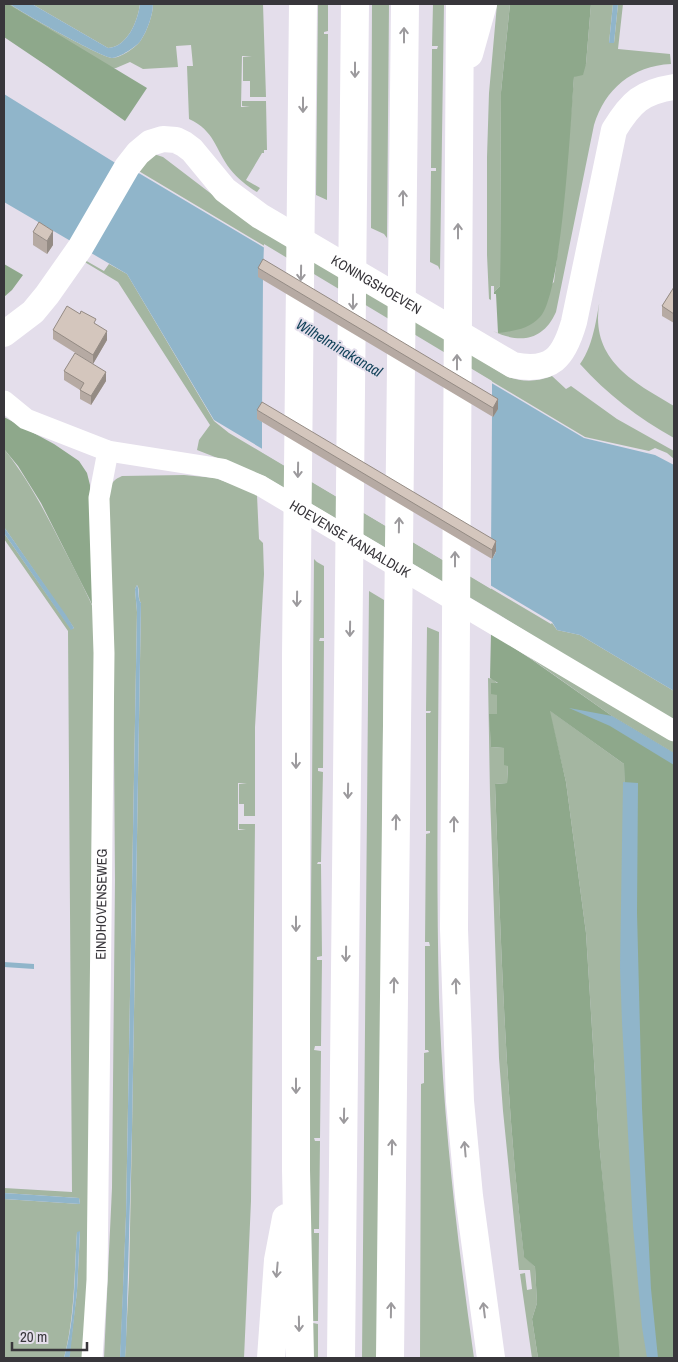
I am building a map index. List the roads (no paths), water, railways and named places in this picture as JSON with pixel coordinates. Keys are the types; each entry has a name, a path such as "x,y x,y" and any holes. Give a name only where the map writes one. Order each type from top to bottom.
{"highway":[{"path":"300,1358 296,1170 297,550 303,4"},
{"path":"342,1358 351,580 355,4"},
{"path":"390,1358 405,4"},
{"path":"460,4 454,643 454,929 460,1102 469,1196 491,1358"},
{"path":"459,92 483,4"},
{"path":"270,1358 278,1260 296,1170"}],"street":[{"name":"KONINGSHOEVEN","path":"4,334 33,312 80,248 127,167 138,153 156,140 169,139 184,144 192,150 225,190 260,216 513,365 536,368 545,365 558,357 569,340 614,130 629,107 637,99 656,90 674,87"},
{"name":"HOEVENSE KANAALDIJK","path":"4,401 26,419 108,451 222,469 261,486 674,731"},
{"name":"EINDHOVENSEWEG","path":"92,1358 97,1280 103,673 99,498 108,451"}],"water":[{"path":"10,4 32,4 108,48 121,43 131,32 140,4 153,4 149,23 139,42 123,54 112,58 78,43"},
{"path":"613,4 618,4 614,43 609,43"},
{"name":"Wilhelminakanaal","path":"4,94 117,164 137,172 584,438 655,455 674,465 674,691 580,635 557,630 552,622 214,420 127,274 4,202","holes":["257,419 496,551 492,559"]},
{"path":"4,527 74,628 71,630 4,533"},
{"path":"137,585 141,603 132,1130 126,1345 125,1358 120,1358 126,1216 137,612 135,589"},
{"path":"569,708 612,716 674,753 674,765 610,726"},
{"path":"623,782 638,783 637,913 642,1108 651,1289 658,1358 647,1358 642,1327 633,1226 620,967"},
{"path":"4,962 34,964 34,969 4,967"},
{"path":"4,1193 79,1198 80,1204 4,1199"},
{"path":"80,1231 77,1291 70,1355 69,1358 64,1358 73,1311 77,1232"}]}
